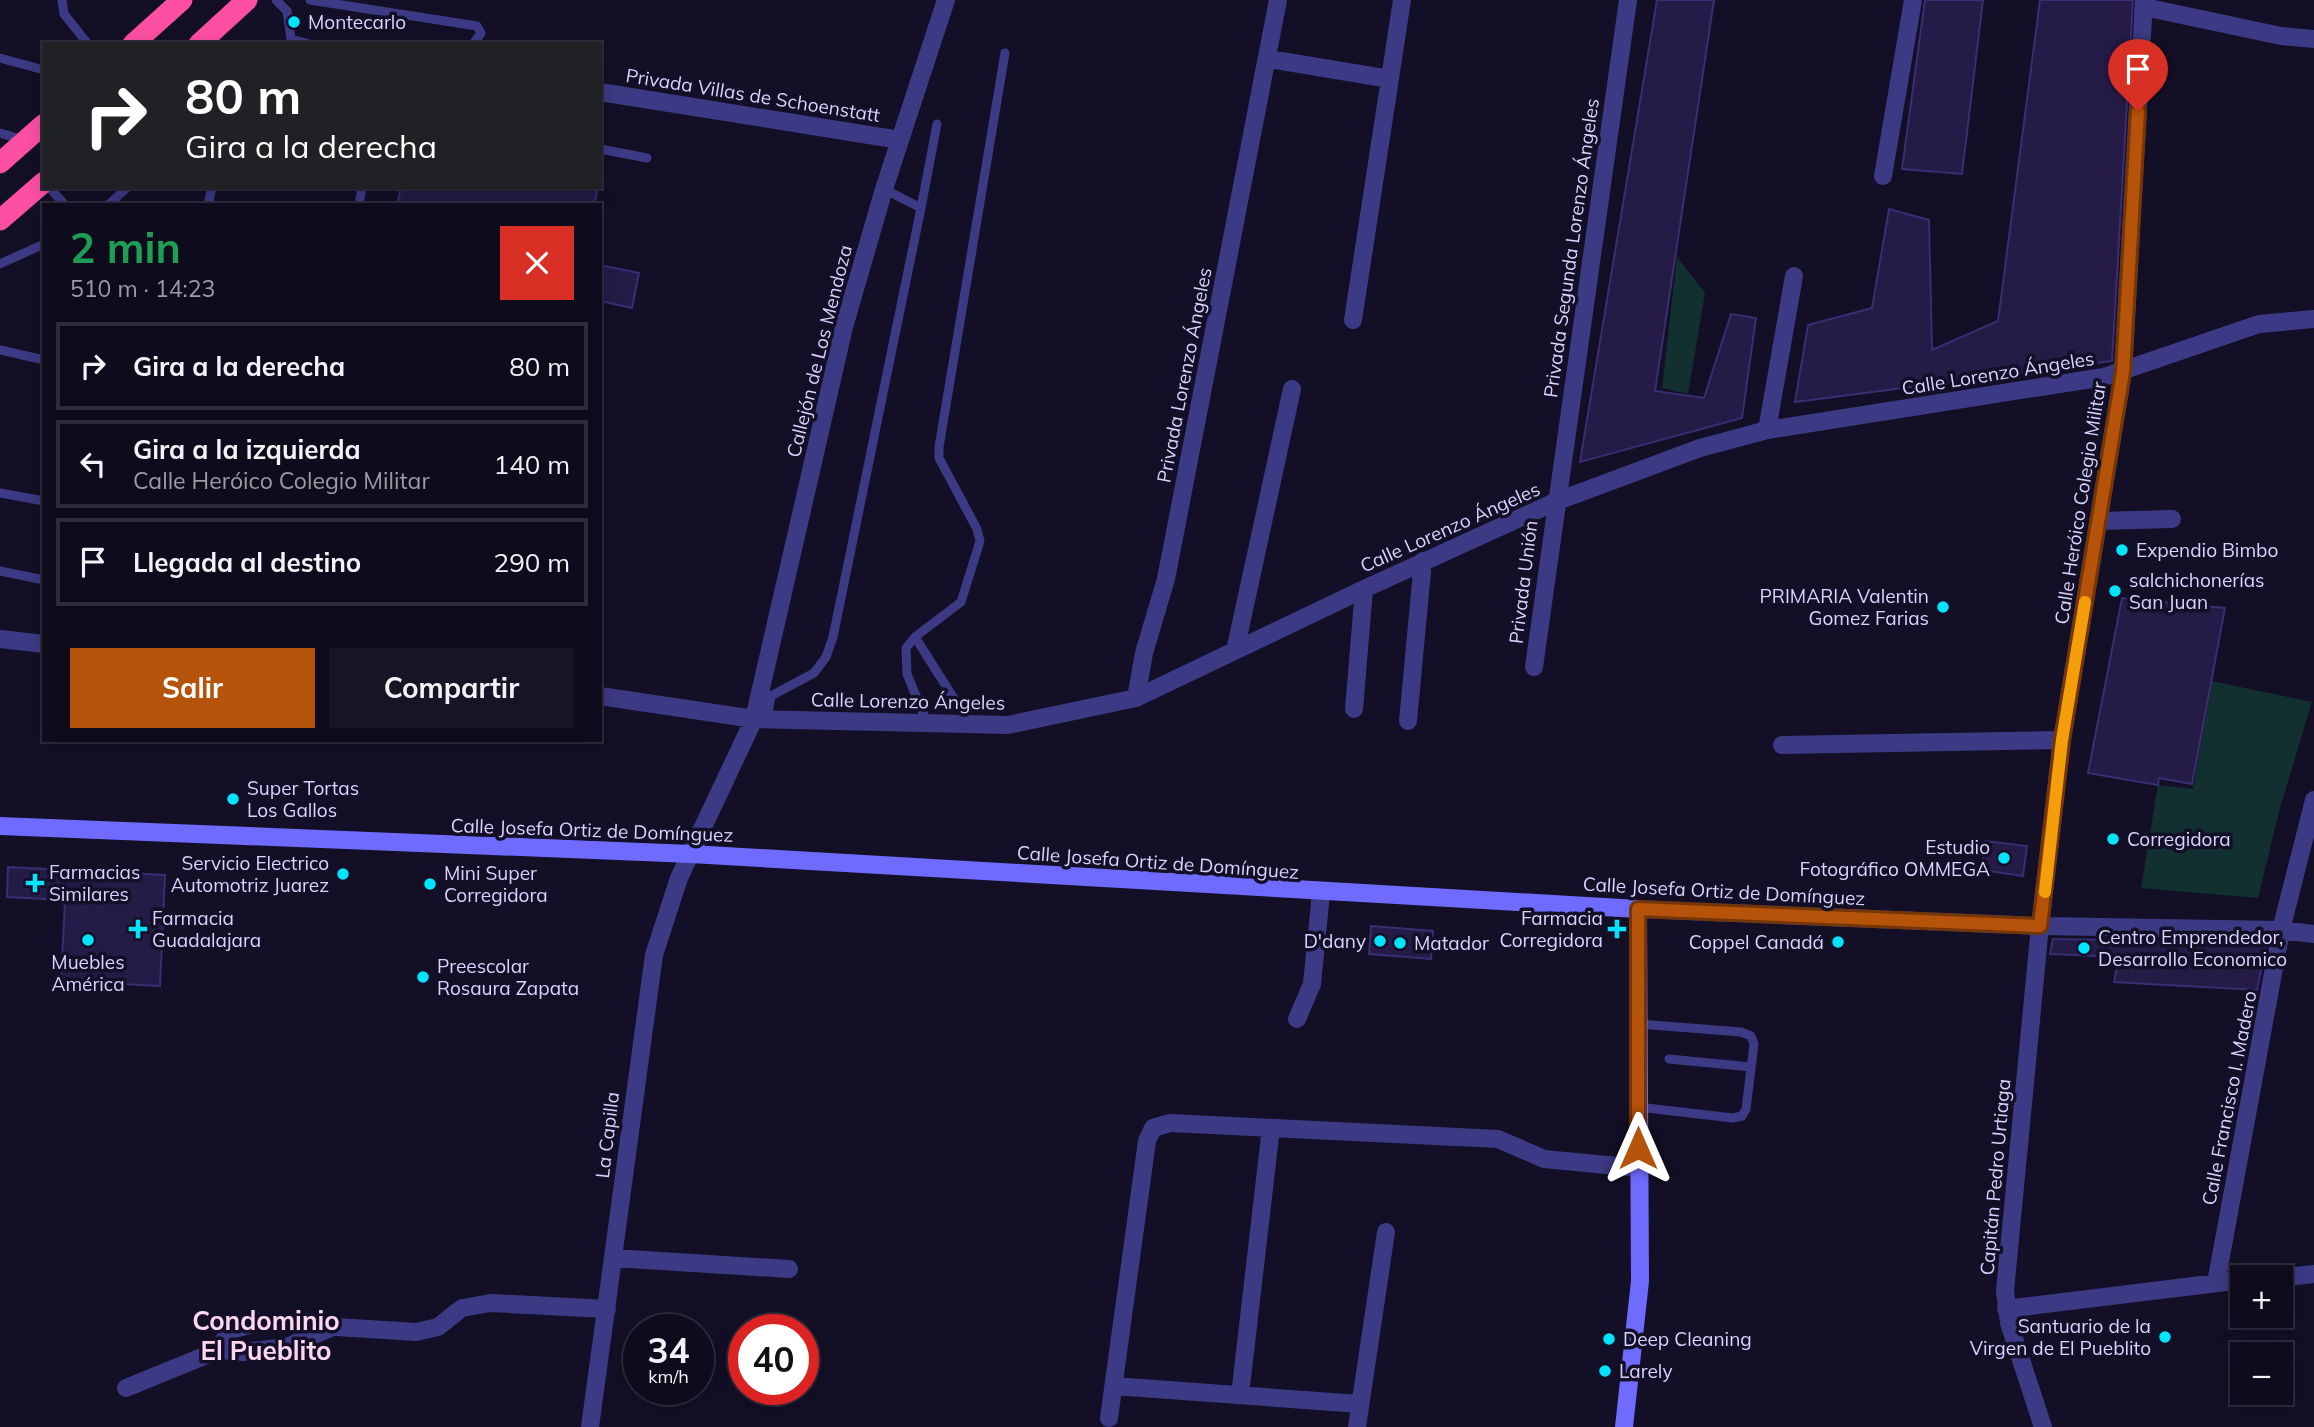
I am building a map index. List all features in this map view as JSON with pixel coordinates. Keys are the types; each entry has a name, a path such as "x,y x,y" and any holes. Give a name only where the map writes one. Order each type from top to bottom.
{"highway":[{"path":"201,42 247,0"},
{"path":"135,42 178,1"},
{"path":"0,163 42,126"},
{"path":"0,220 42,185"}],"street":[{"name":"Callejón de Los Mendoza","path":"760,719 844,327 884,189 946,0"},
{"name":"Privada Lorenzo Ángeles","path":"1136,698 1144,653 1166,579 1269,59 1278,0"},
{"path":"1353,320 1402,0"},
{"name":"Privada Segunda Lorenzo Ángeles","path":"1555,502 1628,0"},
{"path":"1883,176 1913,0"},
{"path":"2144,4 2281,36 2314,39"},
{"name":"Calle Heróico Colegio Militar","path":"2040,926 2062,740 2123,372 2144,4"},
{"path":"1269,59 1390,79"},
{"name":"Privada Villas de Schoenstatt","path":"602,92 900,140"},
{"path":"1767,430 1794,276"},
{"name":"Calle Lorenzo Ángeles","path":"602,696 760,719 1008,725 1136,698 1423,561 1555,502 1700,447 1767,430 2123,372 2259,324 2314,319"},
{"path":"1235,651 1292,388"},
{"name":"Privada Unión","path":"1534,667 1555,502"},
{"path":"2098,521 2172,519"},
{"path":"1408,721 1423,561"},
{"path":"1354,709 1364,589"},
{"path":"0,639 42,644"},
{"path":"691,854 760,719"},
{"path":"1782,745 2062,740"},
{"name":"Calle Francisco I. Madero","path":"2216,1283 2281,930 2314,800"},
{"name":"Calle Josefa Ortiz de Domínguez","path":"0,826 691,854 1321,893 1638,909 2040,926 2281,930 2314,934"},
{"name":"La Capilla","path":"590,1427 654,955 679,878 691,854"},
{"path":"1297,1019 1311,984 1321,893"},
{"path":"1624,1427 1640,1280 1638,909"},
{"name":"Capitán Pedro Urtiaga","path":"2040,926 2005,1291 2006,1309 2043,1427"},
{"path":"1109,1418 1147,1141 1153,1128 1170,1123 1498,1139 1544,1158 1638,1168"},
{"path":"1240,1395 1271,1128"},
{"path":"1357,1427 1385,1232"},
{"path":"613,1258 789,1269"},
{"path":"2293,1277 2314,1275"},
{"path":"2006,1309 2230,1281"},
{"path":"219,1350 229,1331 258,1322 416,1332 438,1327 463,1308 491,1303 607,1309"},
{"path":"126,1388 219,1350 243,1352 287,1347 330,1328"},
{"path":"1114,1386 1360,1404"}],"lane":[{"path":"62,0 64,14 86,42"},
{"path":"276,0 287,11 291,39 302,42"},
{"path":"310,0 477,26 481,33 474,42"},
{"path":"927,723 904,658 906,648 915,637 961,603 980,541 977,529 939,458 939,447 1004,53"},
{"path":"0,58 42,69"},
{"path":"760,719 771,696 814,673 826,657 833,637 937,124"},
{"path":"0,133 25,141"},
{"path":"602,149 647,158"},
{"path":"51,189 63,203"},
{"path":"110,203 126,189"},
{"path":"884,189 921,208"},
{"path":"0,264 42,245"},
{"path":"0,350 42,360"},
{"path":"0,493 42,501"},
{"path":"0,571 42,580"},
{"path":"915,637 970,724"},
{"path":"1638,1024 1741,1032 1751,1036 1754,1045 1746,1109 1742,1115 1733,1118 1638,1107"},
{"path":"1669,1059 1751,1068"}],"green space":[{"path":"1677,257 1705,293 1688,394 1662,388"},
{"path":"2212,681 2312,702 2280,808 2258,898 2141,888 2158,785 2193,789"}],"building":[{"path":"1657,0 1714,0 1655,391 1704,398 1731,314 1756,318 1742,418 1580,462"},
{"path":"1925,0 1983,0 1962,174 1902,169"},
{"path":"2040,0 2133,0 2112,361 1795,402 1808,325 1872,308 1889,209 1929,220 1932,350 1998,321"},
{"path":"401,189 598,189 594,203 397,203"},
{"path":"602,265 639,273 632,308 602,301"},
{"path":"2122,598 2225,608 2192,784 2159,778 2158,785 2088,773"},
{"name":"Estudio Fotográfico OMMEGA","path":"1985,841 2027,846 2023,876 1982,870"},
{"path":"8,867 165,875 160,986 61,981 65,900 7,897"},
{"path":"1371,926 1433,931 1431,959 1369,954"},
{"path":"2053,939 2266,945 2257,990 2114,982 2119,957 2050,954"}],"slow traffic":[{"path":"2045,892 2062,740 2085,602"}],"place":[{"name":"Montecarlo","path":"294,22"},
{"name":"Expendio Bimbo","path":"2122,550"},
{"name":"salchichonerías San Juan","path":"2115,591"},
{"name":"PRIMARIA Valentin Gomez Farias","path":"1943,607"},
{"name":"Super Tortas Los Gallos","path":"233,799"},
{"name":"Corregidora","path":"2113,839"},
{"name":"Estudio Fotográfico OMMEGA","path":"2004,858"},
{"name":"Servicio Electrico Automotriz Juarez","path":"343,874"},
{"name":"Farmacias Similares","path":"35,883"},
{"name":"Mini Super Corregidora","path":"430,884"},
{"name":"Farmacia Guadalajara","path":"138,929"},
{"name":"Farmacia Corregidora","path":"1617,929"},
{"name":"Muebles América","path":"88,940"},
{"name":"D'dany","path":"1380,941"},
{"name":"Coppel Canadá","path":"1838,942"},
{"name":"Matador","path":"1400,943"},
{"name":"Centro Emprendedor, Desarrollo Economico","path":"2084,948"},
{"name":"Preescolar Rosaura Zapata","path":"423,977"},
{"name":"Santuario de la Virgen de El Pueblito","path":"2165,1337"},
{"name":"Deep Cleaning","path":"1609,1339"},
{"name":"Larely","path":"1605,1371"}],"district":[{"name":"Condominio El Pueblito","path":"266,1336"}],"route":[{"path":"1638,1148 1638,909 2040,926 2062,740 2123,372 2138,111"}]}
